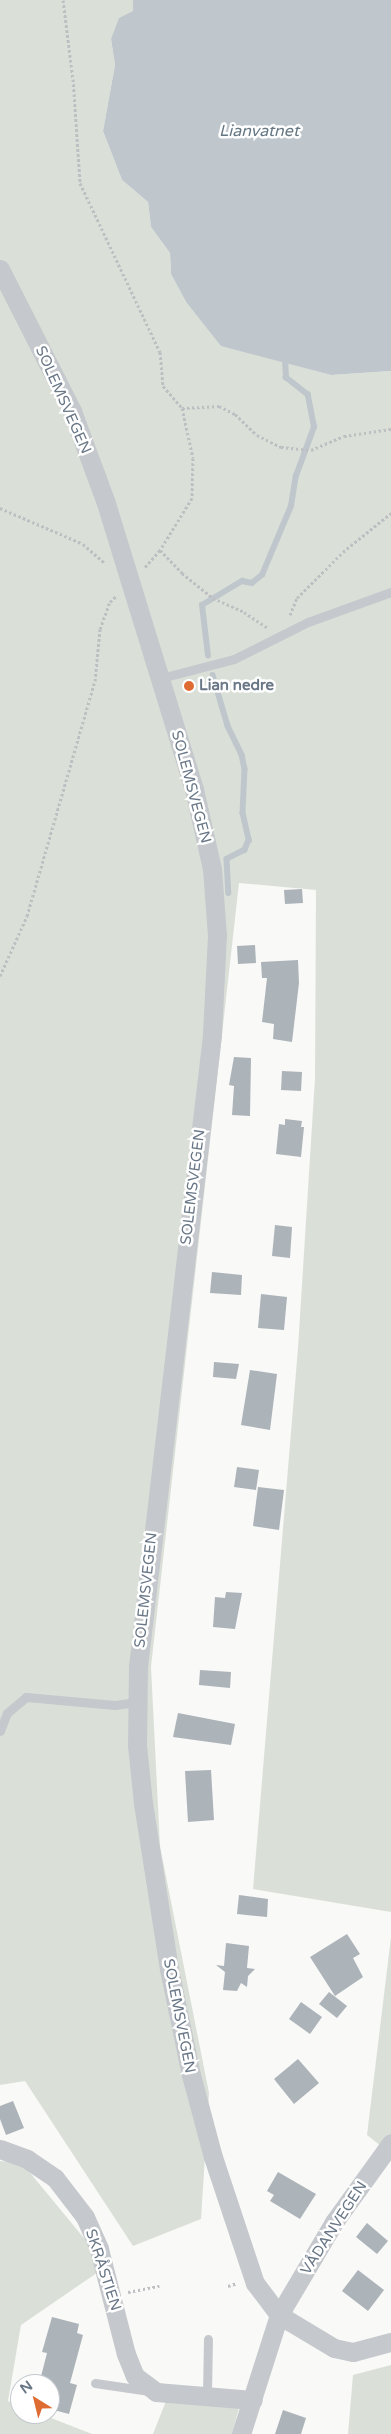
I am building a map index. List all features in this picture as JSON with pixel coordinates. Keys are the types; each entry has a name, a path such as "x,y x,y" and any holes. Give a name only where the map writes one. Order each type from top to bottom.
{"street":[{"name":"SOLEMSVEGEN","path":"0,269 72,411 105,500 161,678 205,829 215,901 216,983 145,1596 137,1702 137,1745 150,1856 191,2075 255,2283 279,2315"},
{"name":"VÅDANVEGEN","path":"241,2434 279,2315 334,2222 391,2144"},
{"name":"SKRÅSTIEN","path":"0,2149 27,2158 55,2178 72,2195 99,2248 114,2299 130,2368 145,2386 156,2392"},
{"path":"279,2315 334,2348 353,2352 391,2342"},
{"path":"156,2392 207,2394 253,2400"}],"lane":[{"path":"161,678 234,659 348,606 391,592"},
{"path":"0,1731 11,1708 26,1697 115,1705 137,1702"},
{"path":"207,2394 208,2339"},
{"path":"95,2383 156,2392"}],"path":[{"path":"0,976 28,916 95,682 100,629 110,602 130,584 160,550 192,498 193,458 182,408 163,386 160,352 80,184 73,79 63,0"},
{"path":"182,408 219,406 236,414 257,435 281,447 311,450 344,436 391,428"},
{"path":"0,508 83,544 130,584"},
{"path":"160,550 182,573 213,598 244,612 281,637 297,598 343,552 391,513"},
{"path":"114,2299 141,2288 159,2286"}],"shaded area":[{"path":"0,0 133,0 133,11 111,39 115,65 103,131 122,180 148,202 151,227 170,253 171,274 186,302 221,345 331,375 391,371 391,1912 253,1889 298,1348 315,1078 316,890 239,883 151,1667 160,1846 209,2093 201,2219 133,2246 25,2081 0,2085"},
{"path":"391,1937 391,2154 367,2135"},
{"path":"0,2161 22,2163 107,2266 21,2325 13,2374 10,2374 8,2401 10,2402 10,2424 60,2424 60,2421 92,2434 0,2434"},
{"path":"391,2365 391,2434 348,2434 353,2375"},
{"path":"168,2396 239,2408 232,2434 153,2434"}],"water":[{"name":"Lianvatnet","path":"133,0 391,0 391,371 331,375 221,346 186,302 171,274 170,253 151,227 148,202 122,180 103,131 115,65 111,39 119,18 133,11"}],"building":[{"path":"302,889 303,903 285,904 284,890"},
{"path":"255,945 256,963 238,964 237,946"},
{"path":"298,960 299,983 292,1042 273,1039 274,1024 262,1022 267,978 262,978 261,962"},
{"path":"234,1057 251,1058 250,1116 232,1115 234,1086 229,1085"},
{"path":"282,1071 302,1072 301,1091 281,1090"},
{"path":"285,1119 302,1121 301,1127 304,1127 301,1157 276,1154 279,1124 285,1125"},
{"path":"275,1225 292,1227 290,1258 272,1256"},
{"path":"212,1272 242,1275 241,1295 210,1293"},
{"path":"261,1294 287,1297 284,1330 258,1328"},
{"path":"214,1362 239,1364 236,1379 213,1377"},
{"path":"250,1370 277,1374 270,1430 241,1425"},
{"path":"237,1467 259,1470 256,1490 234,1487"},
{"path":"258,1487 284,1490 279,1530 253,1526"},
{"path":"226,1592 242,1593 235,1629 213,1627 215,1597 225,1598"},
{"path":"200,1670 231,1672 230,1688 199,1685"},
{"path":"178,1713 235,1724 231,1745 173,1737"},
{"path":"211,1770 214,1820 188,1822 185,1771"},
{"path":"239,1895 268,1899 267,1917 237,1914"},
{"path":"347,1934 360,1954 353,1958 363,1977 335,1996 310,1957"},
{"path":"226,1943 249,1946 247,1968 255,1969 248,1976 247,1987 241,1983 237,1991 223,1990 225,1972 216,1965 224,1966"},
{"path":"329,1992 347,2006 337,2018 319,2004"},
{"path":"301,2002 322,2017 310,2034 289,2019"},
{"path":"298,2059 319,2083 294,2104 274,2079"},
{"path":"13,2101 24,2128 6,2135 0,2119 0,2106"},
{"path":"278,2172 316,2194 300,2219 270,2201 274,2195 267,2191"},
{"path":"367,2223 388,2241 377,2254 356,2237"},
{"path":"358,2270 384,2290 368,2311 342,2291"},
{"path":"52,2317 79,2324 77,2333 83,2335 70,2383 77,2385 69,2414 60,2412 60,2374 42,2374 47,2353 42,2352"},
{"path":"283,2410 306,2418 301,2434 275,2434"}],"waterway":[{"path":"208,656 202,605 242,581 252,583 262,575 291,506 296,476 314,427 308,395 286,378 285,361"},
{"path":"213,675 228,726 242,755 245,769 243,813 249,840 245,850 227,859 229,893"}],"place":[{"name":"Lian nedre","path":"189,686"}]}
